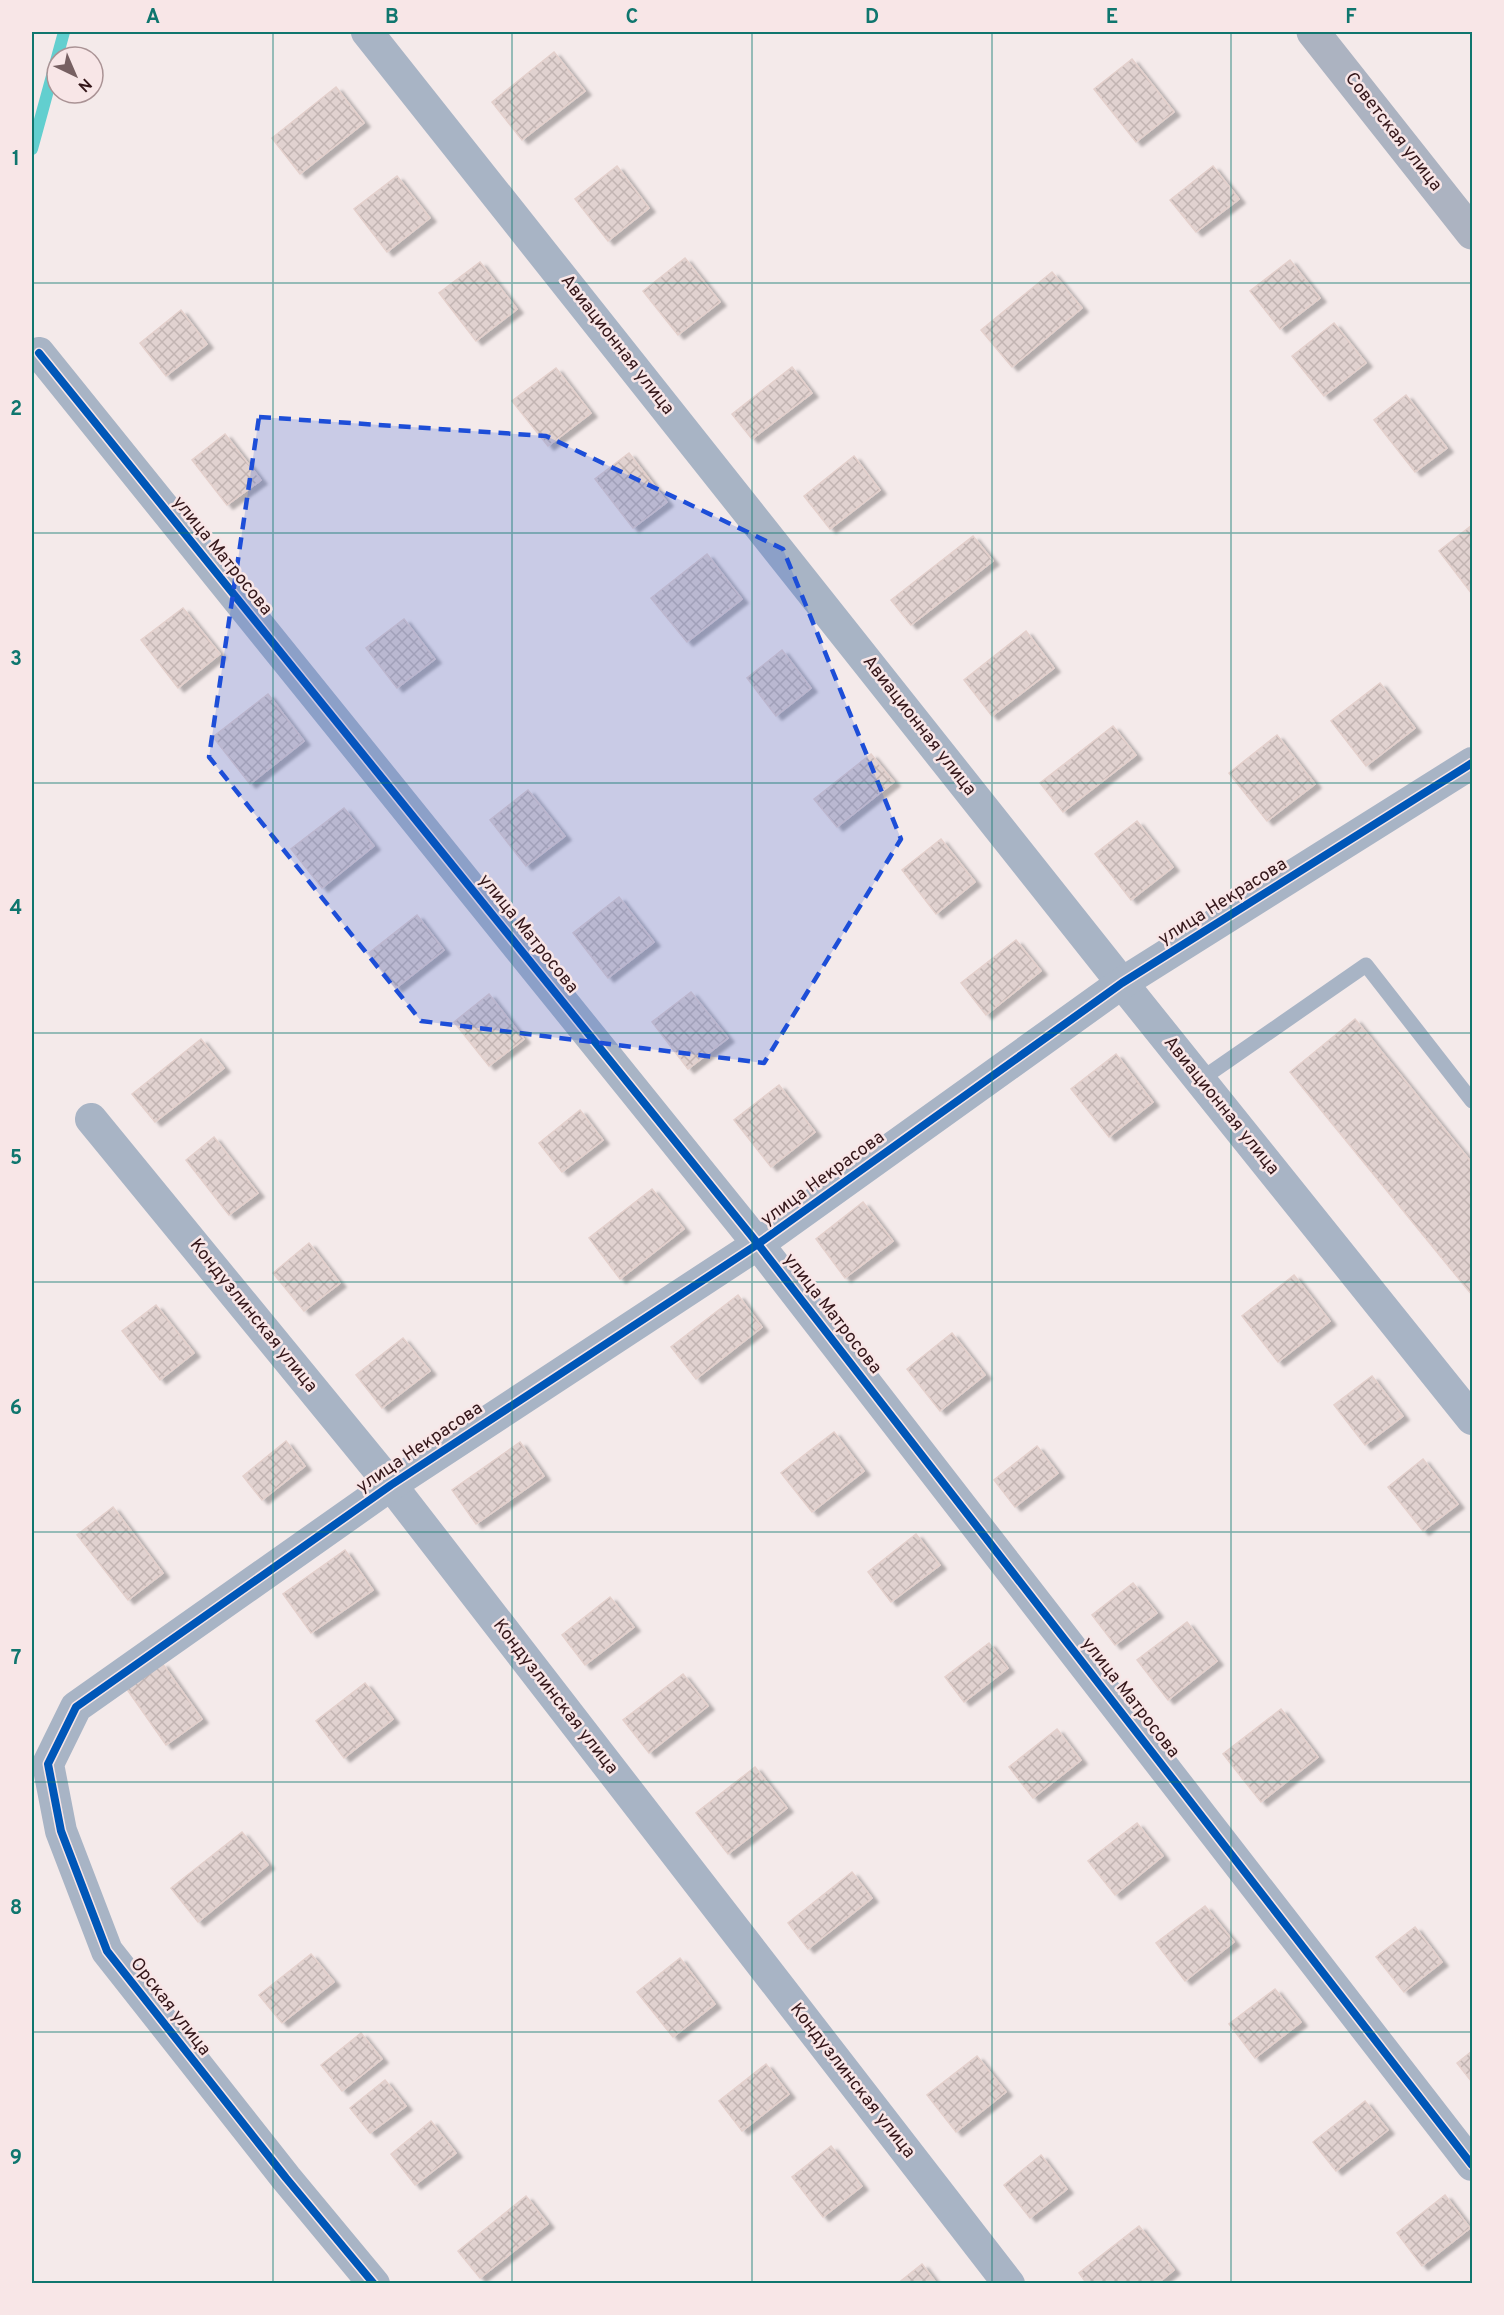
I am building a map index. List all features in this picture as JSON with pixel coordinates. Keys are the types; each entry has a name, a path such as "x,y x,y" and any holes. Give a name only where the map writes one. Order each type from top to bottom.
{"main road":[{"name":"Советская улица","path":"1313,32 1473,233"}],"street":[{"name":"Авиационная улица","path":"367,32 1122,983 1473,1419"},
{"name":"улица Матросова","path":"39,353 758,1244 1473,2165"},
{"name":"улица Некрасова","path":"76,1707 390,1485 758,1244 1122,983 1473,763"},
{"name":"Кондузлинская улица","path":"91,1119 390,1485 1009,2283"},
{"name":"Орская улица","path":"76,1707 48,1764 61,1831 107,1951 286,2178 374,2283"}],"lane":[{"path":"1200,1080 1366,965 1473,1101"}],"highlighted area":[{"path":"259,417 546,436 783,549 901,839 764,1063 421,1021 209,757"}],"building":[{"path":"554,52 585,91 522,140 492,102"},
{"path":"1132,59 1174,112 1136,142 1094,89"},
{"path":"336,87 364,123 300,174 272,138"},
{"path":"617,166 649,208 608,241 575,199"},
{"path":"1213,166 1239,199 1196,232 1170,200"},
{"path":"397,176 430,218 387,252 354,209"},
{"path":"685,258 720,302 678,335 643,291"},
{"path":"1290,260 1320,298 1280,329 1250,291"},
{"path":"480,262 517,309 476,341 439,293"},
{"path":"1052,272 1082,308 1012,367 981,330"},
{"path":"181,310 207,344 166,376 140,343"},
{"path":"1334,323 1366,363 1324,396 1292,356"},
{"path":"792,367 812,393 752,439 732,414"},
{"path":"556,368 591,413 548,446 512,401"},
{"path":"1406,395 1447,448 1415,472 1374,420"},
{"path":"225,434 261,480 227,505 192,460"},
{"path":"629,453 667,502 633,528 595,479"},
{"path":"854,456 880,490 830,529 804,496"},
{"path":"1472,525 1472,594 1439,551"},
{"path":"973,536 993,561 911,625 891,600"},
{"path":"707,554 742,599 687,642 651,598"},
{"path":"183,608 220,654 178,688 141,640"},
{"path":"404,619 435,659 397,688 366,648"},
{"path":"1026,631 1054,668 992,716 964,680"},
{"path":"782,650 811,688 776,716 747,678"},
{"path":"1380,683 1415,728 1366,766 1331,721"},
{"path":"268,694 304,741 250,784 213,737"},
{"path":"1113,726 1136,755 1063,812 1040,783"},
{"path":"1277,735 1315,784 1267,821 1229,773"},
{"path":"871,754 894,782 837,827 814,799"},
{"path":"528,790 565,836 526,866 490,820"},
{"path":"344,808 374,846 322,888 291,849"},
{"path":"1137,821 1173,867 1131,900 1095,854"},
{"path":"941,839 975,882 936,914 902,870"},
{"path":"619,897 654,942 608,978 573,933"},
{"path":"417,915 444,950 396,988 369,953"},
{"path":"1016,940 1041,971 986,1015 961,983"},
{"path":"691,992 728,1038 688,1069 652,1022"},
{"path":"489,994 524,1039 489,1066 454,1022"},
{"path":"1355,1019 1472,1163 1472,1295 1290,1072"},
{"path":"201,1039 224,1068 155,1122 132,1094"},
{"path":"1116,1054 1153,1102 1109,1137 1071,1089"},
{"path":"779,1085 815,1132 771,1167 734,1120"},
{"path":"580,1110 603,1140 562,1172 539,1143"},
{"path":"214,1137 258,1193 229,1215 186,1160"},
{"path":"652,1189 684,1229 620,1279 589,1238"},
{"path":"863,1202 893,1241 845,1278 816,1239"},
{"path":"309,1243 340,1283 304,1311 273,1273"},
{"path":"1294,1275 1330,1321 1278,1362 1242,1316"},
{"path":"738,1295 762,1327 696,1379 671,1347"},
{"path":"156,1305 194,1353 160,1380 122,1331"},
{"path":"952,1333 985,1375 940,1411 907,1369"},
{"path":"403,1338 430,1371 382,1408 356,1375"},
{"path":"1372,1376 1403,1416 1365,1445 1334,1405"},
{"path":"834,1432 864,1471 812,1512 781,1473"},
{"path":"286,1441 305,1466 262,1500 243,1476"},
{"path":"520,1442 544,1476 476,1524 452,1490"},
{"path":"1037,1446 1058,1473 1015,1507 994,1480"},
{"path":"1423,1459 1458,1504 1423,1531 1388,1487"},
{"path":"113,1507 163,1573 128,1600 77,1535"},
{"path":"916,1534 940,1565 891,1602 868,1572"},
{"path":"345,1550 373,1590 311,1633 283,1594"},
{"path":"1133,1583 1157,1613 1115,1645 1092,1615"},
{"path":"610,1597 634,1627 585,1665 562,1635"},
{"path":"1187,1622 1217,1661 1168,1700 1137,1660"},
{"path":"989,1643 1008,1668 964,1702 945,1677"},
{"path":"162,1663 202,1719 166,1745 126,1688"},
{"path":"683,1674 708,1706 649,1753 623,1720"},
{"path":"365,1683 393,1719 344,1758 316,1721"},
{"path":"1281,1709 1318,1757 1261,1802 1223,1754"},
{"path":"1057,1729 1081,1760 1033,1798 1009,1767"},
{"path":"755,1767 787,1808 728,1854 696,1813"},
{"path":"1137,1823 1163,1856 1115,1895 1088,1861"},
{"path":"242,1832 268,1865 198,1922 171,1888"},
{"path":"852,1872 872,1898 808,1949 788,1923"},
{"path":"1205,1906 1234,1942 1185,1981 1156,1943"},
{"path":"1415,1927 1442,1962 1404,1992 1376,1957"},
{"path":"311,1954 334,1982 282,2023 259,1995"},
{"path":"680,1958 715,2004 673,2037 637,1992"},
{"path":"1275,1989 1301,2022 1255,2058 1229,2024"},
{"path":"361,2033 382,2059 342,2091 321,2065"},
{"path":"1472,2051 1472,2082 1457,2063"},
{"path":"977,2056 1006,2092 956,2132 927,2095"},
{"path":"766,2064 789,2094 742,2131 719,2101"},
{"path":"385,2080 406,2106 370,2133 350,2108"},
{"path":"1365,2101 1388,2130 1336,2171 1313,2142"},
{"path":"431,2121 456,2153 415,2185 391,2154"},
{"path":"831,2146 862,2186 823,2217 792,2177"},
{"path":"1041,2155 1067,2189 1030,2218 1004,2185"},
{"path":"1445,2195 1470,2228 1422,2266 1397,2233"},
{"path":"526,2196 548,2224 480,2278 458,2251"},
{"path":"1139,2226 1174,2270 1157,2284 1087,2284 1079,2273"},
{"path":"922,2264 937,2284 897,2284"}],"waterway":[{"path":"32,149 64,32"}],"cycle path":[{"path":"39,353 758,1244 1472,2165"},
{"path":"374,2284 286,2178 107,1951 61,1831 48,1764 76,1707 391,1485 758,1244 1122,983 1472,763"}]}
